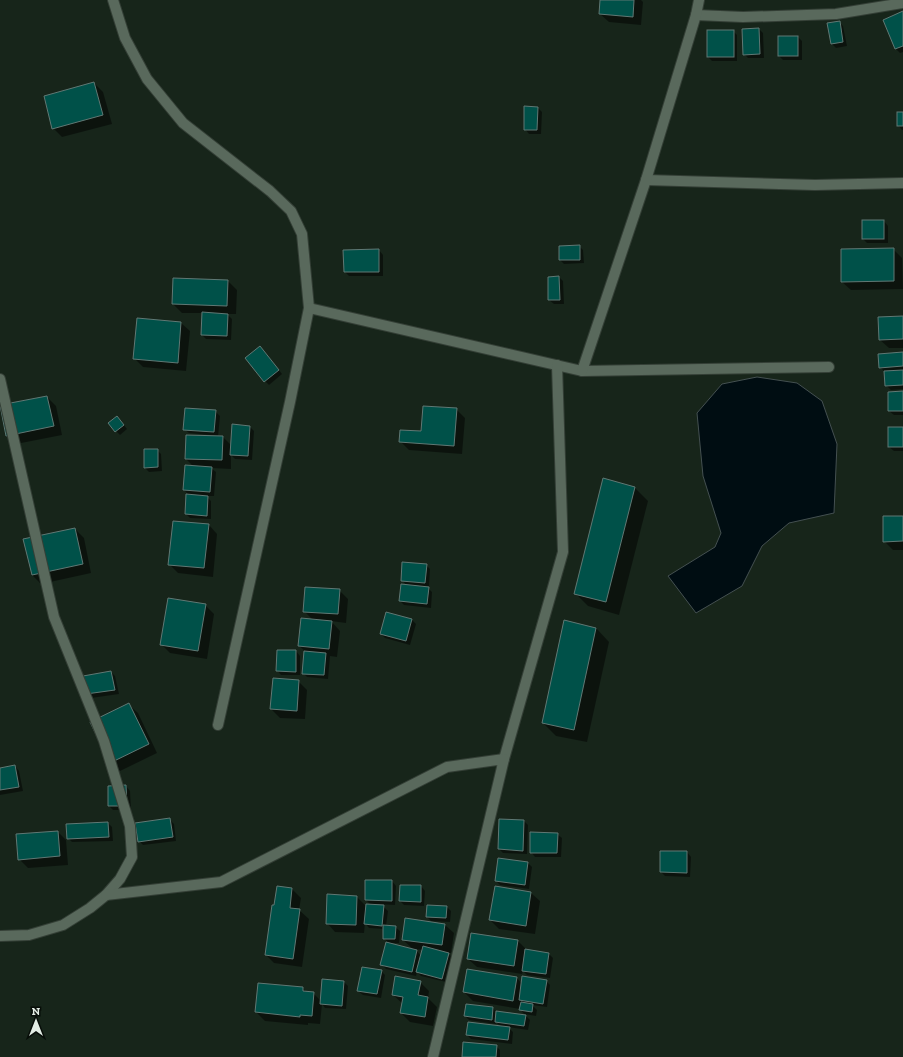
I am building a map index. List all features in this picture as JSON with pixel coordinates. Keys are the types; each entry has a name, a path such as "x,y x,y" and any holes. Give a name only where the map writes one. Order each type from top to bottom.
{"street":[{"path":"113,0 125,38 147,79 183,123 270,191 291,211 302,234 309,308 290,402 218,725"},
{"path":"582,371 646,180 696,15 699,0"},
{"path":"696,15 743,17 836,14 903,3"},
{"path":"646,180 815,185 903,183"},
{"path":"309,308 582,371 829,367"},
{"path":"433,1057 504,759 562,552 557,365"},
{"path":"0,379 54,617 104,741 130,826 132,857 120,879 106,895 90,908 63,925 28,935 0,936"},
{"path":"106,895 221,882 447,767 504,759"}],"shaded area":[{"path":"757,377 797,383 822,401 837,444 834,513 789,523 762,546 742,586 696,613 668,576 715,547 721,533 703,476 697,413 722,384"}],"building":[{"path":"600,0 634,0 633,17 599,14"},
{"path":"903,11 903,46 895,49 883,20"},
{"path":"840,21 843,42 831,44 827,23"},
{"path":"759,28 760,54 743,55 742,29"},
{"path":"707,30 734,30 734,57 707,57"},
{"path":"778,36 798,36 798,56 778,56"},
{"path":"94,82 103,115 52,129 44,96"},
{"path":"524,106 538,107 537,130 524,130"},
{"path":"897,112 903,112 903,126 897,126"},
{"path":"862,220 884,220 884,239 862,239"},
{"path":"580,245 580,260 559,260 559,246"},
{"path":"894,248 894,281 841,282 841,249"},
{"path":"379,249 379,272 344,272 343,250"},
{"path":"559,276 560,300 548,300 548,277"},
{"path":"173,278 228,280 227,306 172,304"},
{"path":"202,312 228,314 227,336 201,335"},
{"path":"903,316 903,339 879,340 878,317"},
{"path":"137,318 181,322 178,363 133,359"},
{"path":"260,346 279,370 264,382 245,358"},
{"path":"903,352 903,366 879,368 878,354"},
{"path":"903,370 903,385 885,386 884,371"},
{"path":"903,391 903,411 888,411 888,392"},
{"path":"47,396 54,426 6,436 0,405"},
{"path":"423,406 457,408 454,446 399,442 400,430 421,431"},
{"path":"185,408 216,410 214,432 183,430"},
{"path":"117,416 124,425 115,432 108,423"},
{"path":"232,424 250,426 248,456 230,455"},
{"path":"888,427 903,427 903,447 888,447"},
{"path":"186,435 223,436 222,460 185,459"},
{"path":"144,449 158,449 158,467 144,468"},
{"path":"185,465 212,467 210,492 183,490"},
{"path":"603,478 635,487 606,602 574,594"},
{"path":"186,494 208,496 207,516 185,514"},
{"path":"883,516 903,516 903,541 883,542"},
{"path":"173,521 209,524 204,568 168,565"},
{"path":"75,528 83,564 32,575 23,539"},
{"path":"402,562 427,564 425,583 401,581"},
{"path":"401,584 429,587 427,604 399,601"},
{"path":"305,587 340,589 338,614 303,612"},
{"path":"168,598 206,604 198,651 160,645"},
{"path":"386,612 412,619 406,641 380,634"},
{"path":"301,618 332,621 329,649 298,646"},
{"path":"564,620 596,628 574,730 542,723"},
{"path":"277,650 296,650 296,672 276,671"},
{"path":"304,651 326,653 324,675 302,674"},
{"path":"111,671 115,690 86,694 83,676"},
{"path":"273,678 299,680 297,711 270,709"},
{"path":"129,703 149,744 110,763 90,722"},
{"path":"15,765 19,787 0,790 0,768"},
{"path":"126,785 127,806 108,806 108,786"},
{"path":"170,818 173,837 138,842 135,823"},
{"path":"499,819 524,820 523,851 498,849"},
{"path":"108,822 109,837 67,839 66,824"},
{"path":"58,831 60,856 18,860 16,834"},
{"path":"530,832 558,833 557,853 530,853"},
{"path":"660,851 687,851 687,873 660,872"},
{"path":"498,858 528,862 525,885 495,881"},
{"path":"365,880 392,880 392,901 365,900"},
{"path":"400,885 421,885 421,902 399,901"},
{"path":"277,886 292,888 290,908 300,909 293,959 265,955 272,905 274,905"},
{"path":"495,886 531,892 526,926 489,920"},
{"path":"327,894 357,896 356,925 326,924"},
{"path":"366,904 384,905 382,926 364,924"},
{"path":"427,905 447,906 446,918 426,917"},
{"path":"405,918 445,924 442,945 402,940"},
{"path":"383,925 396,926 395,939 383,939"},
{"path":"471,933 518,940 514,966 467,959"},
{"path":"386,942 417,950 412,972 380,965"},
{"path":"423,946 449,953 442,979 416,972"},
{"path":"525,949 549,953 546,974 522,971"},
{"path":"362,967 382,970 377,994 357,991"},
{"path":"467,969 517,977 513,1001 463,992"},
{"path":"395,976 421,981 418,995 428,997 425,1017 400,1013 403,997 392,995"},
{"path":"522,976 547,980 543,1004 519,1000"},
{"path":"322,979 344,981 342,1006 320,1004"},
{"path":"258,983 303,987 303,991 314,992 312,1016 300,1015 300,1017 255,1012"},
{"path":"521,1002 533,1004 532,1012 519,1010"},
{"path":"466,1004 493,1007 492,1020 464,1016"},
{"path":"496,1011 526,1015 524,1026 495,1022"},
{"path":"468,1022 510,1027 508,1040 466,1035"},
{"path":"463,1042 497,1045 496,1057 462,1057"}]}
